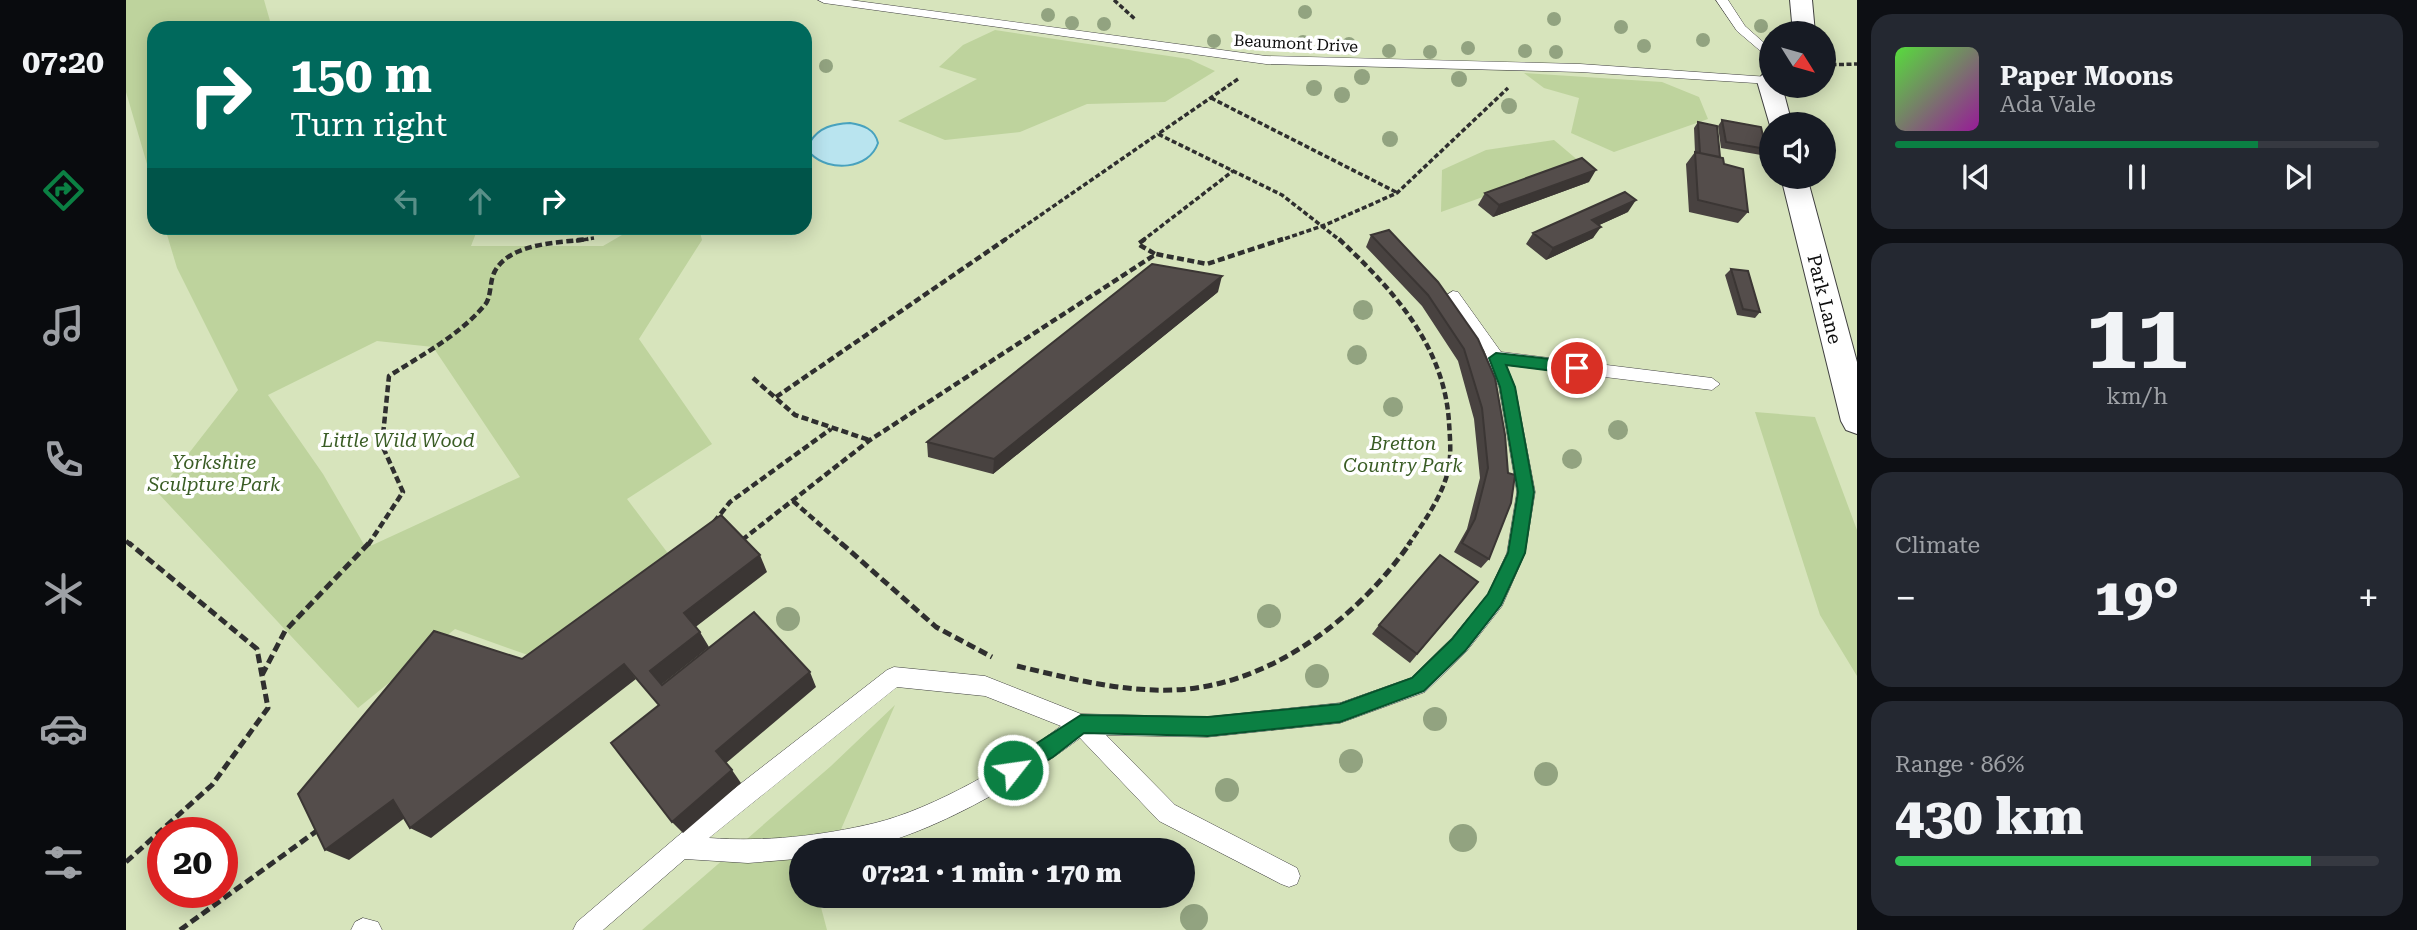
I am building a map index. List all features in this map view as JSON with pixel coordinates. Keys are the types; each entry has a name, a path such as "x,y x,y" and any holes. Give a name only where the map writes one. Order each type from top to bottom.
{"street":[{"path":"1801,0 1803,21"},
{"name":"Park Lane","path":"1797,189 1857,421"}],"lane":[{"name":"Beaumont Drive","path":"824,0 1266,61 1512,66 1759,79"},
{"path":"1722,0 1741,28 1759,45"},
{"path":"585,930 734,803 894,677 985,687 1081,724 1208,727 1340,713 1418,685 1459,645 1494,600 1516,553 1526,492 1510,399 1496,358 1453,296"},
{"path":"1496,358 1712,384"},
{"path":"681,848 748,852 796,848 877,834 931,814 996,780 1047,750 1081,724"},
{"path":"1081,724 1167,813 1289,877"},
{"path":"363,930 370,930"}],"path":[{"path":"776,397 1266,61"},
{"path":"1836,65 1857,64"},
{"path":"1233,171 1138,244 1156,254 1206,264 1325,225 1397,193 1516,81 1512,66"},
{"path":"1211,98 1397,193"},
{"path":"1014,665 1121,687 1180,691 1227,681 1279,659 1329,626 1382,581 1424,524 1448,472 1451,421 1442,378 1419,328 1358,256 1325,225 1282,195 1158,134"},
{"path":"262,675 285,631 366,548 403,492 382,445 389,376 452,336 487,304 489,284 497,265 527,247 560,245 594,238"},
{"path":"738,543 870,440 1156,254"},
{"path":"753,378 795,415 870,440"},
{"path":"712,526 730,502 831,429"},
{"path":"793,501 936,627 1003,663"},
{"path":"126,541 257,649 268,708 212,785 126,862"},
{"path":"180,930 330,821"}],"green space":[{"name":"Bretton Country Park","path":"126,0 1857,0 1857,930 126,930"},
{"path":"126,0 264,0 270,21 147,21 147,164 126,92"},
{"path":"995,30 1189,59 1215,71 1165,102 1087,104 1020,132 945,140 898,121 977,79 939,67 963,45"},
{"path":"1524,73 1662,82 1699,97 1708,119 1614,152 1571,133 1579,98 1544,88"},
{"path":"1554,140 1580,162 1441,212 1442,170 1486,150"},
{"name":"Yorkshire Sculpture Park","path":"167,235 475,235 471,246 603,246 622,235 701,235 702,240 639,339 712,444 627,499 673,560 539,659 455,629 358,708 158,493 238,390 177,268","holes":["377,341 433,347 520,477 366,548 323,474 268,395"]},
{"path":"1755,412 1815,417 1857,530 1857,676 1820,615"},
{"path":"895,705 837,838 789,838 789,908 821,908 827,930 642,930 831,766"}],"water":[{"path":"850,123 868,128 878,143 866,159 858,163 838,166 828,164 812,155 812,140 832,125"}],"building":[{"path":"1722,120 1759,127 1759,148 1726,142"},
{"path":"1698,122 1717,126 1720,157 1700,153"},
{"path":"1695,152 1723,158 1724,164 1743,169 1748,212 1698,200"},
{"path":"1582,158 1596,170 1499,205 1485,193"},
{"path":"1625,192 1636,200 1592,220 1601,227 1553,248 1533,233"},
{"path":"1389,230 1438,282 1478,339 1495,378 1505,435 1508,473 1515,475 1511,503 1489,559 1462,543 1475,519 1488,468 1482,408 1464,349 1428,295 1371,235"},
{"path":"1152,264 1222,276 994,459 927,442"},
{"path":"1731,269 1748,271 1760,312 1743,309"},
{"path":"721,515 760,555 684,613 700,632 650,671 662,685 754,612 810,672 716,751 732,770 672,822 611,743 659,705 624,664 410,828 393,800 325,850 298,794 434,631 522,659"},
{"path":"1440,555 1478,582 1417,654 1379,625"}],"route":[{"path":"1013,770 1047,750 1081,724 1208,727 1340,713 1418,685 1459,645 1494,600 1516,553 1526,492 1518,436 1507,387 1496,358 1577,368"}],"park label":[{"name":"Little Wild Wood","path":"398,440"}]}
